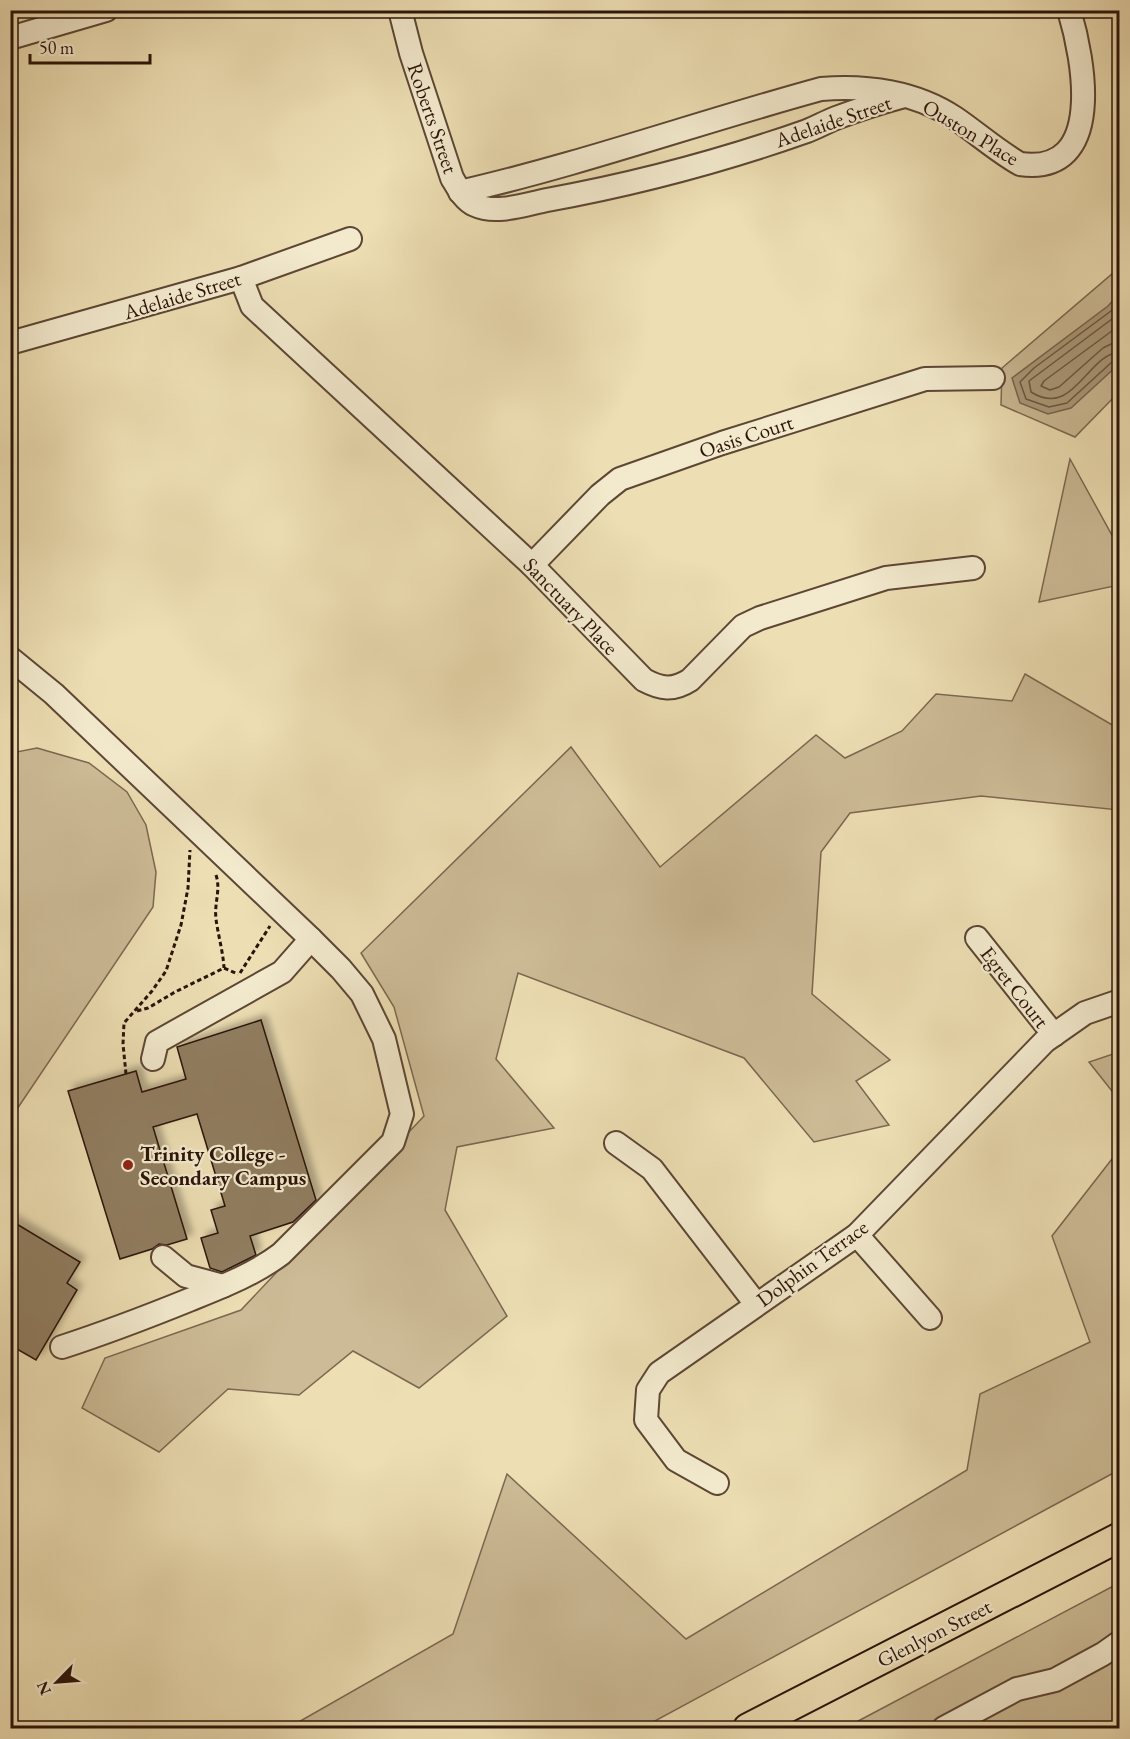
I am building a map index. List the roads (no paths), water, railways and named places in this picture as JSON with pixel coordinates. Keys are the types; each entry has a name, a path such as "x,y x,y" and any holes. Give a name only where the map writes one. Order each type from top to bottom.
{"main road":[{"name":"Glenlyon Street","path":"748,1728 1119,1537"}],"street":[{"path":"10,38 106,10"},
{"name":"Roberts Street","path":"400,10 411,53 452,178 460,192 475,206 487,208"},
{"name":"Ouston Place","path":"905,96 935,106 953,116 1020,164 1047,164 1070,149 1081,125 1082,81 1076,33 1069,10"},
{"name":"Adelaide Street","path":"460,192 604,155 821,89 861,88 905,96"},
{"name":"Adelaide Street","path":"487,208 539,202 668,175 780,140 860,109 905,96"},
{"name":"Adelaide Street","path":"10,343 241,278 350,239"},
{"name":"Sanctuary Place","path":"241,278 252,306 532,565 644,680 665,689 683,685 690,680 743,626 760,618 886,578 973,568"},
{"name":"Oasis Court","path":"532,565 600,495 620,479 722,443 916,381 939,378 993,378"},
{"path":"10,658 54,694 281,909 341,969 362,994 384,1039 402,1114 393,1142 281,1254 265,1267 124,1326 62,1347"},
{"name":"Egret Court","path":"977,938 1054,1035"},
{"path":"153,1059 157,1042 282,972 311,939"},
{"name":"Dolphin Terrace","path":"717,1483 676,1460 646,1420 648,1390 658,1373 857,1235 1045,1041 1085,1013 1119,1001"},
{"path":"616,1143 652,1169 756,1304"},
{"path":"857,1235 930,1318"},
{"path":"163,1257 186,1276 223,1286"},
{"path":"944,1728 1017,1689 1055,1680 1103,1654 1119,1642"}],"water":[{"path":"1119,294 1119,364 1071,408 1048,414 1020,403 1012,378 1108,306"}],"place":[{"name":"Trinity College - Secondary Campus","path":"128,1165"}]}
